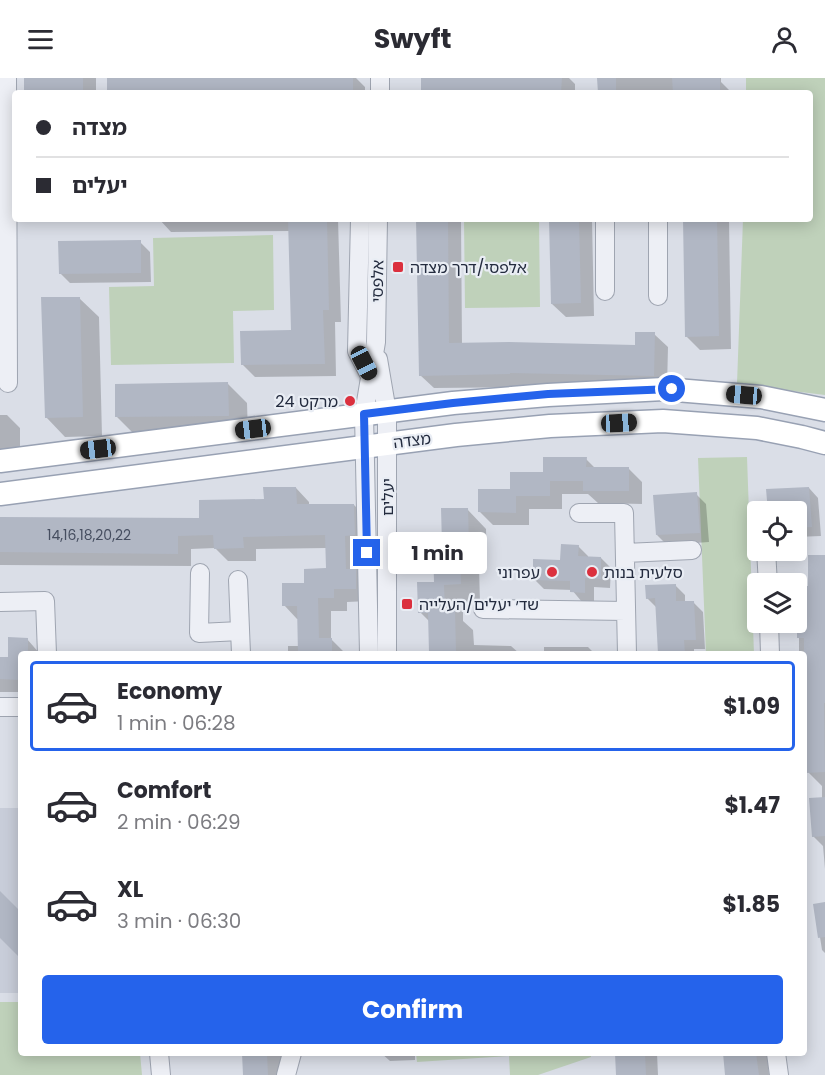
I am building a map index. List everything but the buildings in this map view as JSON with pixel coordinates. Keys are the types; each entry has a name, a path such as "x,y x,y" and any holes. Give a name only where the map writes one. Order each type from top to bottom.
{"main road":[{"name":"מצדה","path":"0,461 387,411 548,394 664,389 761,396 825,410"},
{"name":"מצדה","path":"0,494 456,435 550,426 663,421 757,428 825,443"}],"street":[{"path":"7,78 3,106 7,148 8,383"},
{"path":"360,222 357,351 370,376"},
{"name":"אלפסי","path":"364,414 376,342 378,222"},
{"path":"605,222 605,291"},
{"path":"658,222 658,296"},
{"name":"אלפסי","path":"376,342 387,411"},
{"name":"יעלים","path":"387,411 387,651"},
{"name":"יעלים","path":"364,414 369,651"},
{"path":"579,513 624,513 627,651"},
{"path":"625,553 692,550"},
{"path":"200,573 199,633 240,631"},
{"path":"238,580 241,651"},
{"path":"0,602 45,601 46,651"},
{"path":"483,609 626,611"},
{"path":"769,633 770,651"},
{"path":"0,707 18,707"},
{"path":"159,1056 161,1075"},
{"path":"274,1075 279,1056"},
{"path":"286,1075 291,1056"},
{"path":"776,1056 779,1075"}],"shaded area":[{"path":"0,808 18,808 18,993 0,993"}],"green space":[{"path":"746,78 825,78 825,395 737,384 743,222 813,222 813,90 746,90"},
{"path":"464,222 539,222 540,307 465,308"},
{"path":"273,235 274,310 233,311 234,363 111,365 109,287 154,286 153,238"},
{"path":"747,457 747,561 751,561 751,573 747,573 747,633 753,633 754,651 706,651 698,458"},
{"path":"0,1002 18,1002 18,1056 140,1056 142,1075 0,1075"},
{"path":"416,1056 509,1056 417,1062"},
{"path":"509,1056 591,1056 538,1075 510,1075"}],"place":[{"name":"אלפסי/דרך מצדה","path":"398,267"},
{"name":"מרקט 24","path":"350,401"},
{"name":"עפרוני","path":"552,572"},
{"name":"סלעית בנות","path":"592,572"},
{"name":"שד׳ יעלים/העלייה","path":"407,604"}],"route":[{"path":"367,553 364,414 548,394 672,389"}]}
